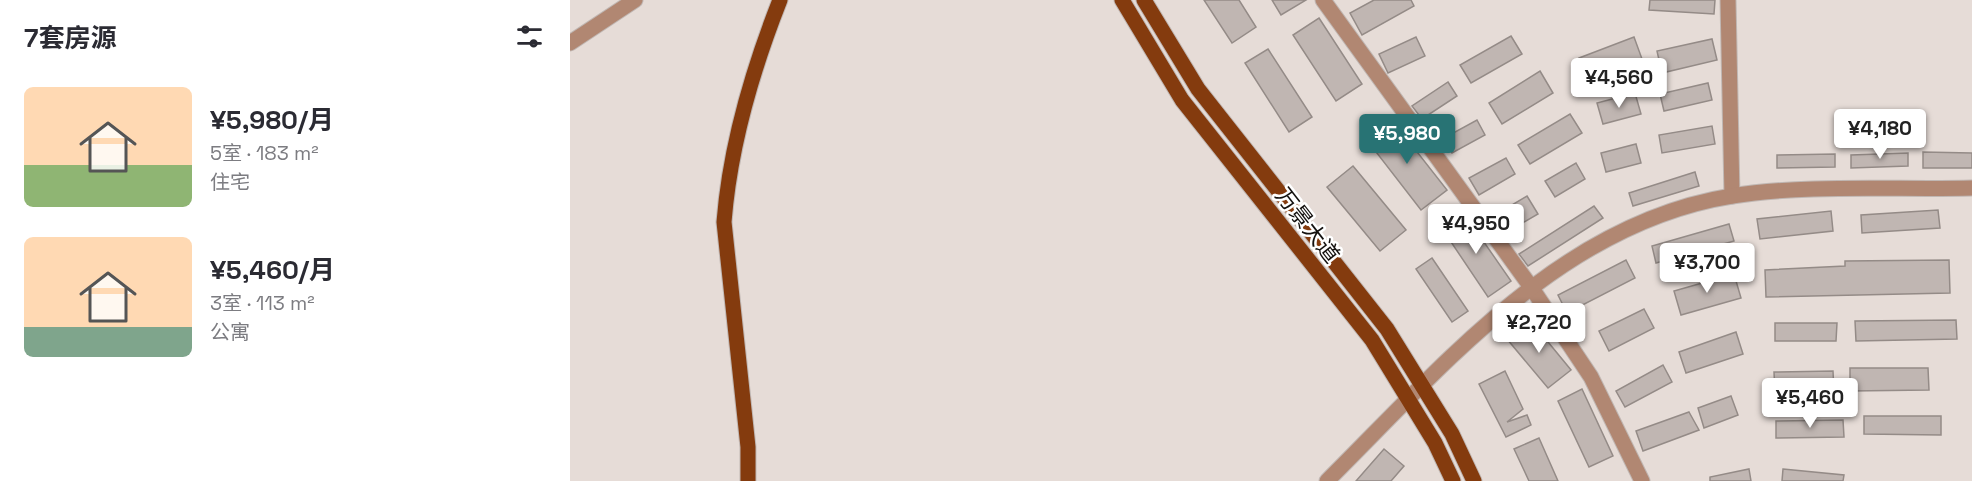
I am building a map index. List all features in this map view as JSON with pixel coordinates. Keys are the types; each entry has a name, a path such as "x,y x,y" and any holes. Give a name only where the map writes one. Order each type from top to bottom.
{"main road":[{"path":"748,481 748,447 724,222 726,196 751,77 780,0"},
{"name":"万景大道","path":"1122,0 1182,100 1371,340 1435,443 1453,481"},
{"name":"万景大道","path":"1144,0 1198,89 1387,329 1452,434 1474,481"}],"street":[{"path":"570,43 634,0"},
{"path":"1323,0 1531,287 1591,377 1642,481"},
{"path":"1728,0 1732,196"},
{"path":"1327,481 1490,320 1531,287 1587,252 1643,222 1684,207 1732,196 1791,191 1972,188"}],"building":[{"path":"1204,0 1239,0 1256,27 1232,43"},
{"path":"1272,0 1306,0 1281,15"},
{"path":"1374,0 1411,0 1414,6 1362,35 1350,13"},
{"path":"1650,0 1715,0 1714,14 1649,10"},
{"path":"1319,18 1362,84 1336,101 1293,35"},
{"path":"1511,36 1522,54 1471,83 1460,65"},
{"path":"1416,37 1425,56 1388,73 1379,54"},
{"path":"1634,37 1642,59 1587,80 1579,58"},
{"path":"1712,39 1717,60 1662,73 1657,51"},
{"path":"1268,49 1312,117 1289,132 1245,63"},
{"path":"1540,71 1553,93 1502,124 1489,103"},
{"path":"1448,82 1457,96 1422,119 1412,106"},
{"path":"1708,83 1712,100 1664,111 1660,94"},
{"path":"1635,93 1641,114 1603,124 1597,103"},
{"path":"1570,114 1582,133 1530,164 1518,145"},
{"path":"1392,120 1447,190 1421,210 1366,139"},
{"path":"1477,120 1485,135 1452,153 1444,138"},
{"path":"1712,126 1715,144 1662,153 1659,135"},
{"path":"1636,144 1641,163 1606,172 1601,153"},
{"path":"1923,152 1972,153 1972,168 1923,168"},
{"path":"1908,153 1908,166 1851,168 1851,155"},
{"path":"1835,154 1835,167 1777,168 1777,155"},
{"path":"1506,158 1515,174 1479,195 1469,178"},
{"path":"1576,163 1585,179 1555,197 1545,181"},
{"path":"1353,166 1406,230 1380,251 1327,187"},
{"path":"1695,172 1699,186 1633,206 1629,193"},
{"path":"1527,196 1538,214 1505,233 1495,215"},
{"path":"1594,206 1603,218 1528,266 1519,254"},
{"path":"1938,210 1940,228 1862,233 1861,215"},
{"path":"1831,211 1833,231 1760,239 1757,219"},
{"path":"1463,212 1511,281 1488,297 1441,227"},
{"path":"1729,224 1734,241 1656,263 1652,246"},
{"path":"1432,258 1468,311 1452,322 1416,269"},
{"path":"1626,260 1635,278 1567,313 1558,295"},
{"path":"1949,260 1950,293 1766,297 1765,270 1845,266 1845,261"},
{"path":"1734,274 1741,298 1681,315 1674,291"},
{"path":"1644,309 1654,328 1609,351 1599,331"},
{"path":"1530,320 1571,370 1548,388 1507,339"},
{"path":"1956,320 1957,339 1856,341 1855,321"},
{"path":"1775,323 1837,323 1836,341 1775,341"},
{"path":"1736,332 1743,354 1686,373 1679,352"},
{"path":"1663,365 1672,382 1625,407 1616,391"},
{"path":"1850,368 1928,368 1929,390 1850,391"},
{"path":"1505,371 1523,409 1507,422 1527,415 1531,425 1506,437 1479,384"},
{"path":"1833,371 1834,392 1775,393 1774,372"},
{"path":"1582,389 1613,456 1589,467 1558,401"},
{"path":"1731,396 1738,415 1704,428 1698,408"},
{"path":"1689,412 1699,430 1643,451 1636,431"},
{"path":"1864,416 1941,416 1941,435 1864,434"},
{"path":"1843,420 1844,437 1776,438 1776,421"},
{"path":"1539,438 1558,481 1529,481 1514,449"},
{"path":"1384,449 1404,466 1391,481 1356,481"},
{"path":"1749,469 1751,481 1710,481 1710,477"},
{"path":"1783,469 1844,475 1843,481 1782,481"}]}
